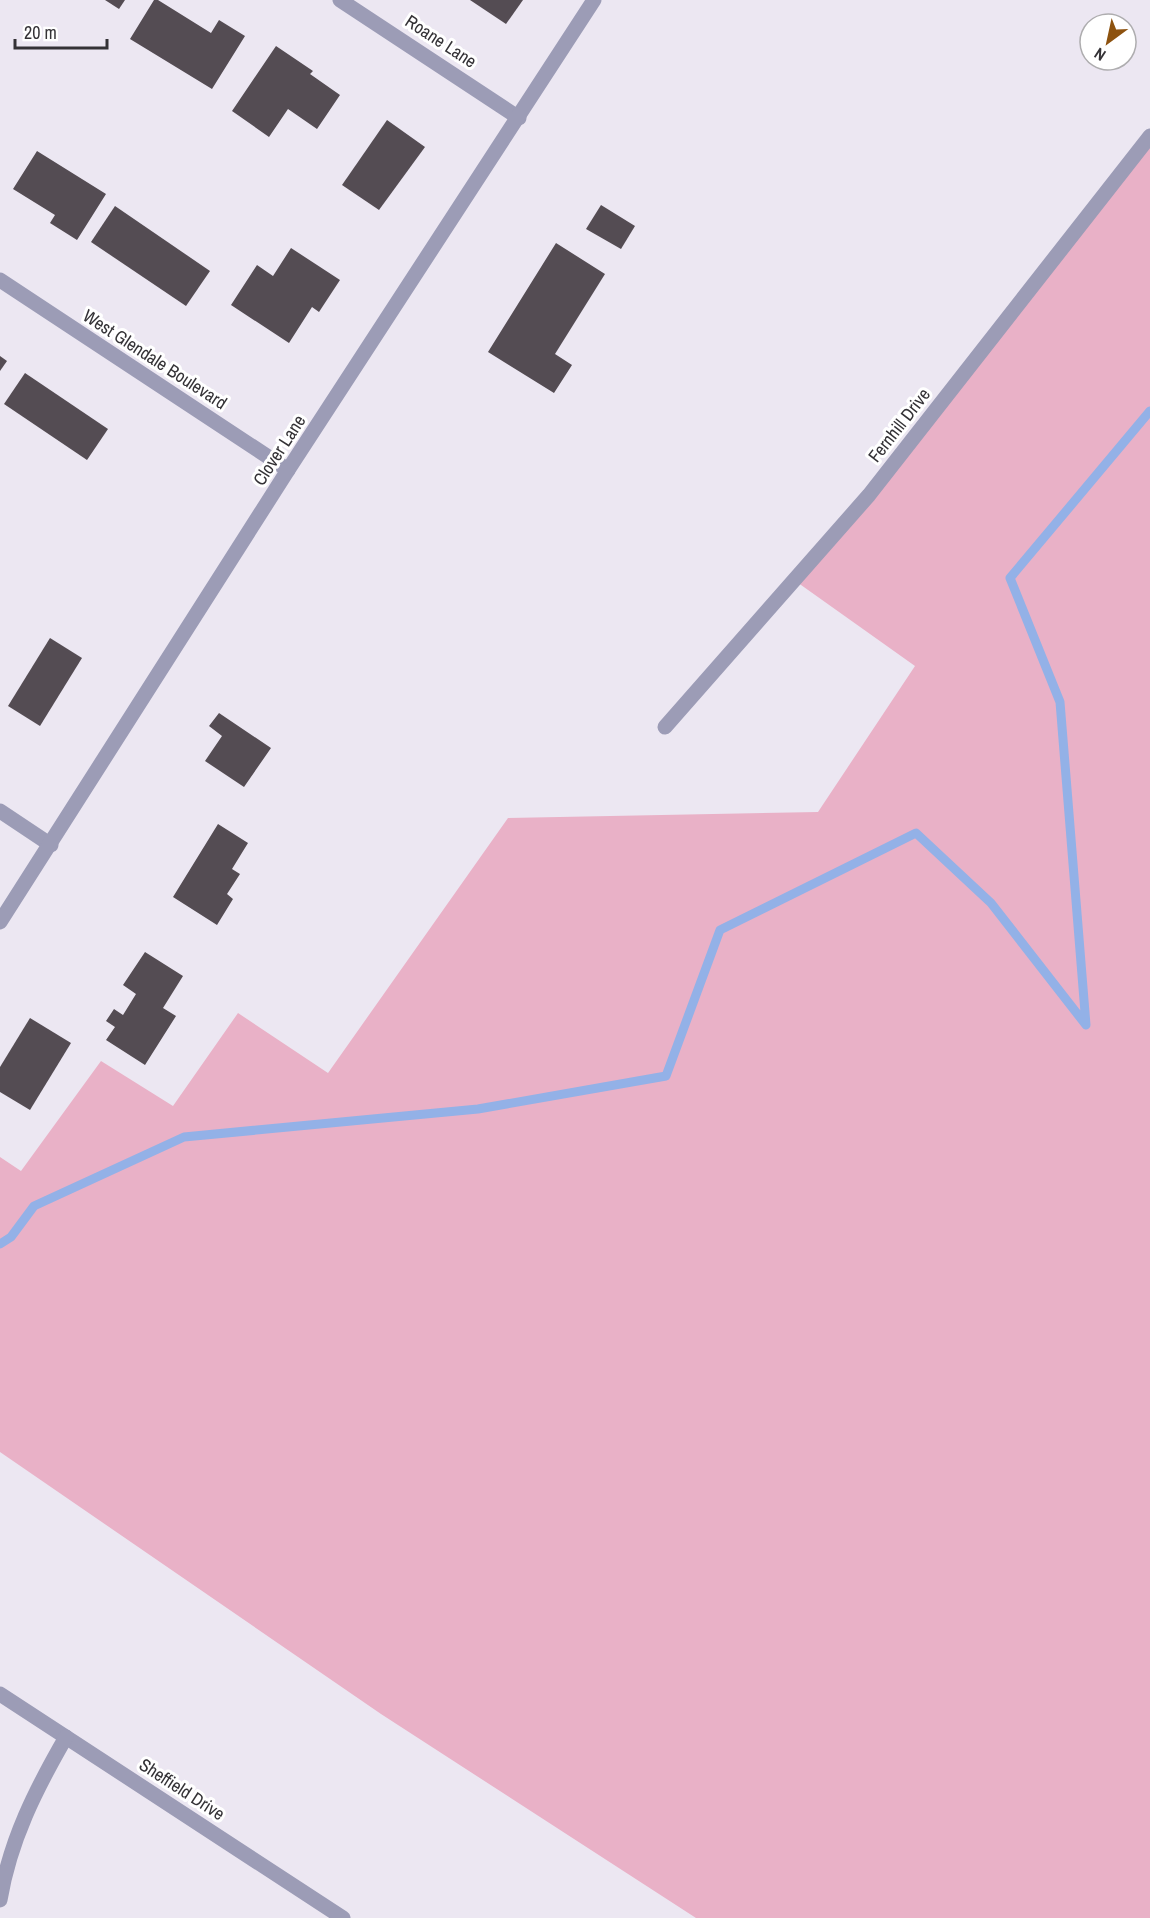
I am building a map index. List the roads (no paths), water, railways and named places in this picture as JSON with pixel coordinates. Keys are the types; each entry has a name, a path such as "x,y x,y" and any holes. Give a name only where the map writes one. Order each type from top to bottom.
{"street":[{"name":"Roane Lane","path":"340,0 519,118"},
{"name":"Clover Lane","path":"0,922 288,470 594,0"},
{"name":"Fernhill Drive","path":"665,727 869,495 1150,136"},
{"name":"West Glendale Boulevard","path":"0,280 288,470"},
{"path":"0,811 51,845"},
{"name":"Sheffield Drive","path":"0,1694 343,1918"},
{"path":"0,1900 5,1872 20,1824 40,1781 66,1737"}],"waterway":[{"path":"0,1244 11,1237 34,1206 184,1137 478,1109 666,1076 720,930 916,833 991,903 1086,1025 1060,702 1010,578 1150,411"}]}
